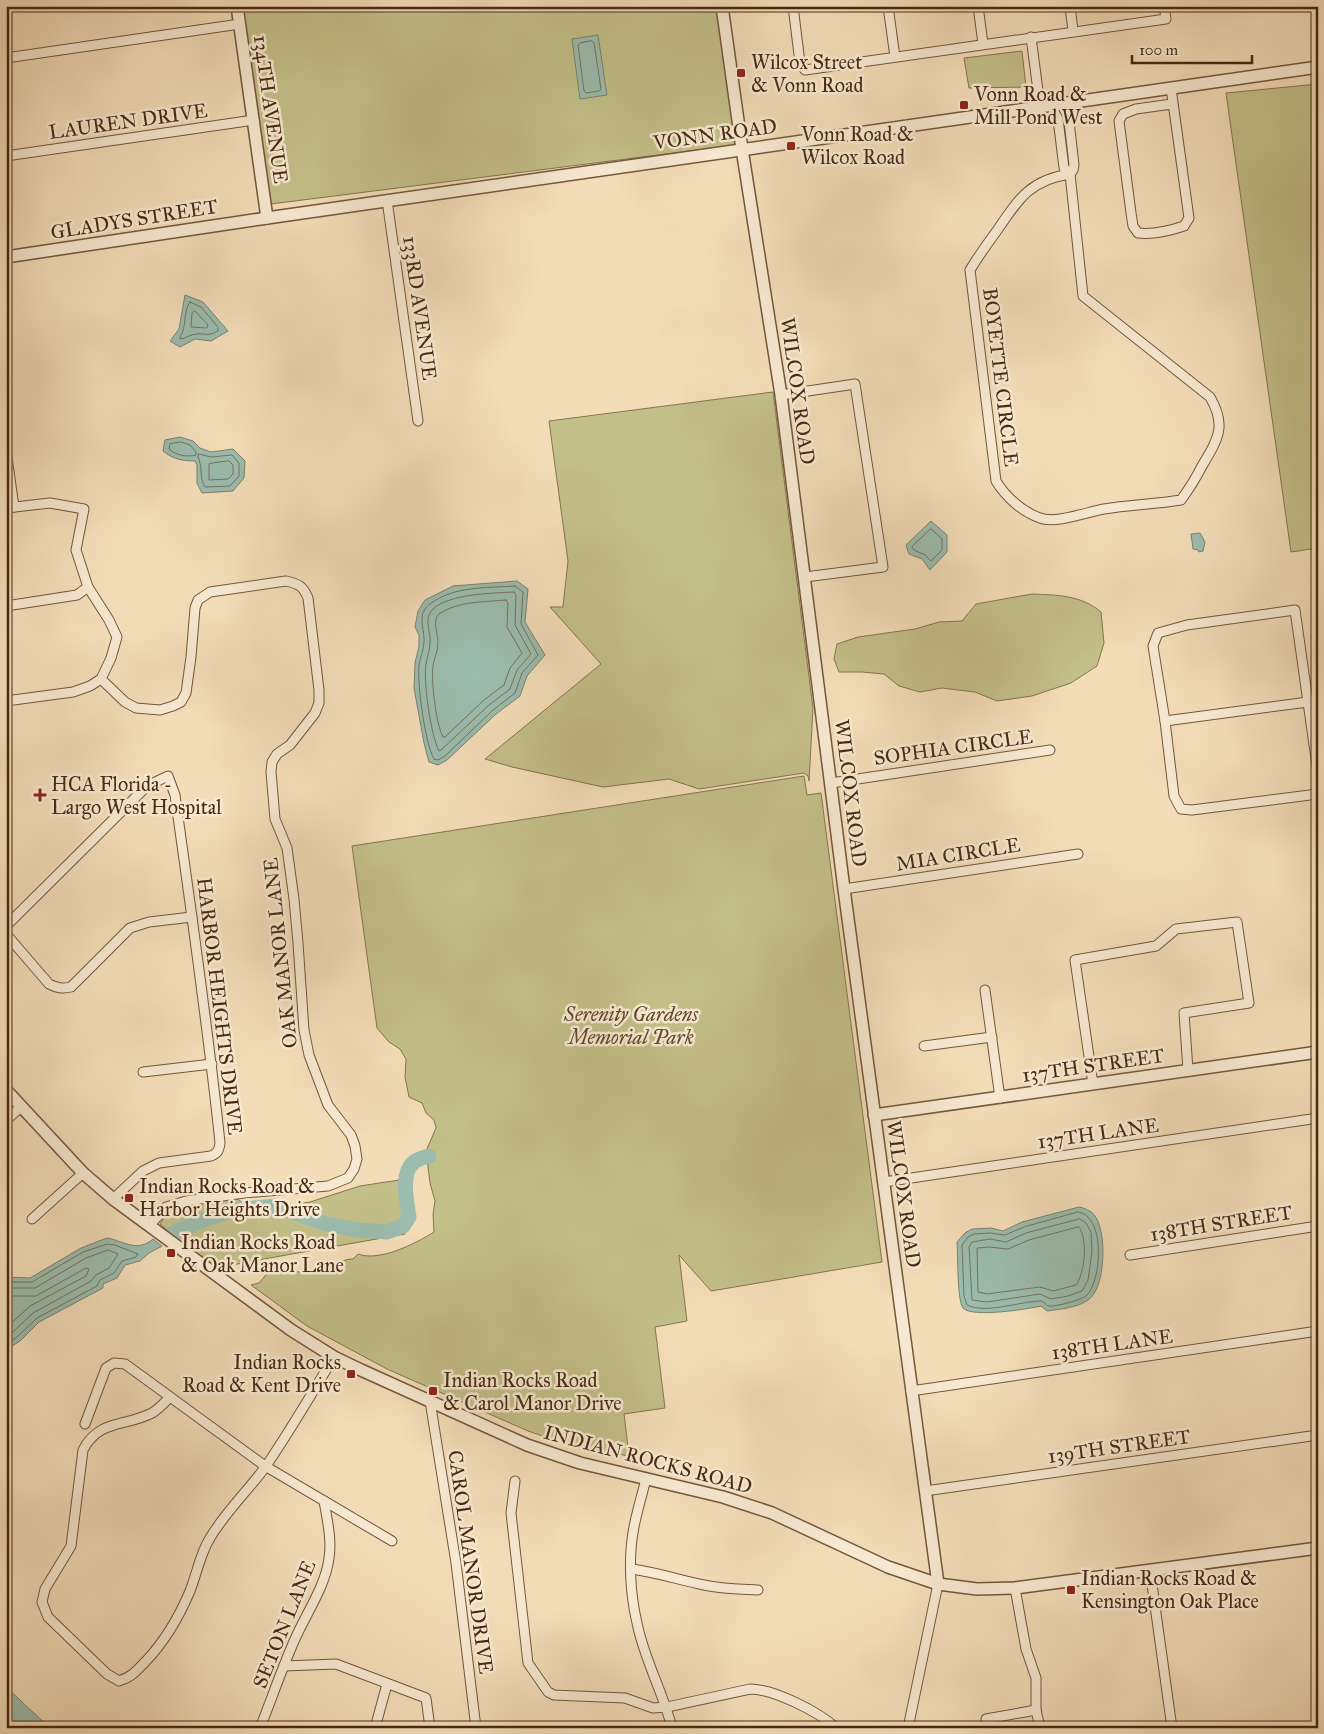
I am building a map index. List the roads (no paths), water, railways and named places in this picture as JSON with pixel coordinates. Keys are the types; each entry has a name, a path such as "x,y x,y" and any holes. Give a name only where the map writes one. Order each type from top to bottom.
{"street":[{"name":"134TH AVENUE","path":"238,6 267,218"},
{"name":"WILCOX ROAD","path":"722,6 742,149 781,395 844,889 938,1584"},
{"path":"792,6 800,63 805,70 1166,19 1164,6"},
{"path":"888,6 895,57"},
{"path":"978,6 983,44"},
{"path":"1070,6 1074,31"},
{"path":"6,58 240,24"},
{"name":"BOYETTE CIRCLE","path":"1031,37 1045,105 1058,119 1064,168 1070,174"},
{"name":"VONN ROAD","path":"267,218 1318,67"},
{"path":"1171,88 1189,218 1184,226 1171,231 1138,233 1133,226 1119,121 1123,114 1136,109 1172,104"},
{"name":"BOYETTE CIRCLE","path":"1070,102 1069,121 1074,164 1070,174 1083,296 1210,397 1217,409 1219,424 1217,440 1182,500 1106,509 1052,520 1041,519 1017,504 1004,494 996,481 970,270 1007,215 1025,193 1039,183 1054,176 1070,174"},
{"name":"LAUREN DRIVE","path":"6,156 254,120"},
{"name":"133RD AVENUE","path":"387,200 418,421"},
{"name":"GLADYS STREET","path":"6,257 267,218"},
{"path":"781,395 855,384 883,567 805,577"},
{"path":"6,450 10,508 50,503 84,509 76,550 88,588 109,620 117,637 111,658 101,679 90,686 73,692 6,701"},
{"name":"OAK MANOR LANE","path":"101,679 125,702 136,708 160,710 173,706 181,702 186,694 195,608 198,600 210,592 286,580 304,587 308,598 319,703 315,713 302,731 290,745 277,754 272,762 271,772 276,819 287,848 294,899 304,1030 309,1055 328,1105 351,1136 355,1146 356,1164 348,1178 328,1186 244,1192 186,1201 166,1207 149,1226"},
{"path":"6,606 77,595 88,588"},
{"path":"1318,773 1295,610 1187,625 1158,633 1153,646 1174,796 1181,809 1192,810 1318,794"},
{"path":"1165,721 1308,702"},
{"name":"SOPHIA CIRCLE","path":"831,783 1050,750"},
{"name":"HARBOR HEIGHTS DRIVE","path":"6,926 147,786 168,776 175,795 212,1064 220,1149 211,1156 158,1162 143,1171 113,1199"},
{"name":"MIA CIRCLE","path":"844,889 1078,854"},
{"path":"6,934 49,984 64,989 71,987 130,928 149,922 192,918"},
{"path":"1093,1084 1075,960 1156,946 1176,929 1237,922 1249,1003 1184,1013 1188,1070"},
{"path":"985,990 1000,1098"},
{"path":"924,1046 992,1037"},
{"name":"137TH STREET","path":"874,1115 1318,1052"},
{"path":"143,1072 212,1064"},
{"name":"INDIAN ROCKS ROAD","path":"6,1090 83,1173 113,1199 292,1330 334,1356 526,1445 552,1455 723,1497 772,1513 888,1567 938,1584 977,1589 1015,1588 1318,1548"},
{"path":"6,1120 21,1107"},
{"name":"137TH LANE","path":"884,1182 1318,1118"},
{"path":"32,1219 83,1173"},
{"name":"138TH STREET","path":"1130,1255 1318,1226"},
{"name":"138TH LANE","path":"912,1391 1318,1331"},
{"path":"170,1397 154,1412 100,1430 88,1439 83,1450 71,1546 45,1589 42,1602 48,1617 107,1674 119,1681 130,1678 162,1642 178,1617 190,1590 203,1551 210,1538 226,1514 265,1466 334,1356"},
{"path":"85,1424 106,1368 114,1363 125,1364 265,1466 392,1541"},
{"name":"CAROL MANOR DRIVE","path":"430,1401 456,1563 476,1728"},
{"name":"139TH STREET","path":"925,1491 1318,1435"},
{"path":"646,1479 634,1528 631,1569 637,1623 667,1707 672,1728"},
{"path":"515,1480 511,1513 528,1664 548,1692 554,1695 625,1698 653,1708 667,1707 750,1689 760,1689 804,1706 836,1728"},
{"name":"SETON LANE","path":"260,1728 284,1666 325,1575 329,1560 330,1541 324,1501"},
{"path":"631,1569 654,1572 704,1585 758,1590"},
{"path":"1150,1570 1172,1728"},
{"path":"908,1728 938,1584"},
{"path":"1015,1588 1026,1648 1036,1678 1036,1710 1040,1728"},
{"path":"284,1666 336,1664 426,1698 430,1728"},
{"path":"376,1728 387,1684"},
{"path":"986,1719 1036,1710"}],"water":[{"path":"598,35 607,95 580,99 572,39"},
{"path":"185,295 203,302 228,331 211,341 195,339 180,347 170,341 179,329"},
{"path":"180,437 193,441 200,448 211,452 233,449 245,461 244,478 233,491 202,493 197,483 197,465 195,461 178,459 163,451 165,440"},
{"path":"931,521 947,535 947,552 930,570 922,559 909,554 906,545"},
{"path":"1200,533 1205,542 1203,551 1199,552 1193,549 1191,534"},
{"path":"517,581 528,589 525,622 545,655 527,676 520,696 496,714 447,760 438,765 429,762 414,688 415,663 419,646 419,635 415,627 418,611 425,600 453,586"},
{"path":"1079,1207 1090,1211 1095,1216 1102,1234 1103,1260 1101,1272 1094,1294 1088,1300 1063,1309 1047,1311 1041,1306 988,1313 968,1311 963,1308 959,1287 957,1242 965,1233 972,1229 991,1228 1003,1231 1022,1222"},
{"path":"107,1238 136,1246 153,1239 162,1246 149,1253 140,1261 125,1265 117,1278 103,1284 103,1288 39,1322 20,1341 6,1350 6,1277 30,1278 81,1248"},
{"path":"6,1687 50,1728 6,1728"}],"waterway":[{"path":"173,1233 211,1217 234,1210 276,1206 326,1224 358,1230 387,1232 403,1226 409,1217 406,1196 407,1173 414,1162 429,1156"}],"place":[{"name":"Wilcox Street & Vonn Road","path":"741,73"},
{"name":"Vonn Road & Mill Pond West","path":"964,105"},
{"name":"Vonn Road & Wilcox Road","path":"791,146"},
{"name":"HCA Florida - Largo West Hospital","path":"40,795"},
{"name":"Indian Rocks Road & Harbor Heights Drive","path":"129,1198"},
{"name":"Indian Rocks Road & Oak Manor Lane","path":"171,1253"},
{"name":"Indian Rocks Road & Kent Drive","path":"351,1374"},
{"name":"Indian Rocks Road & Carol Manor Drive","path":"433,1391"},
{"name":"Indian Rocks Road & Kensington Oak Place","path":"1071,1590"}],"park label":[{"name":"Serenity Gardens Memorial Park","path":"631,1026"}]}
